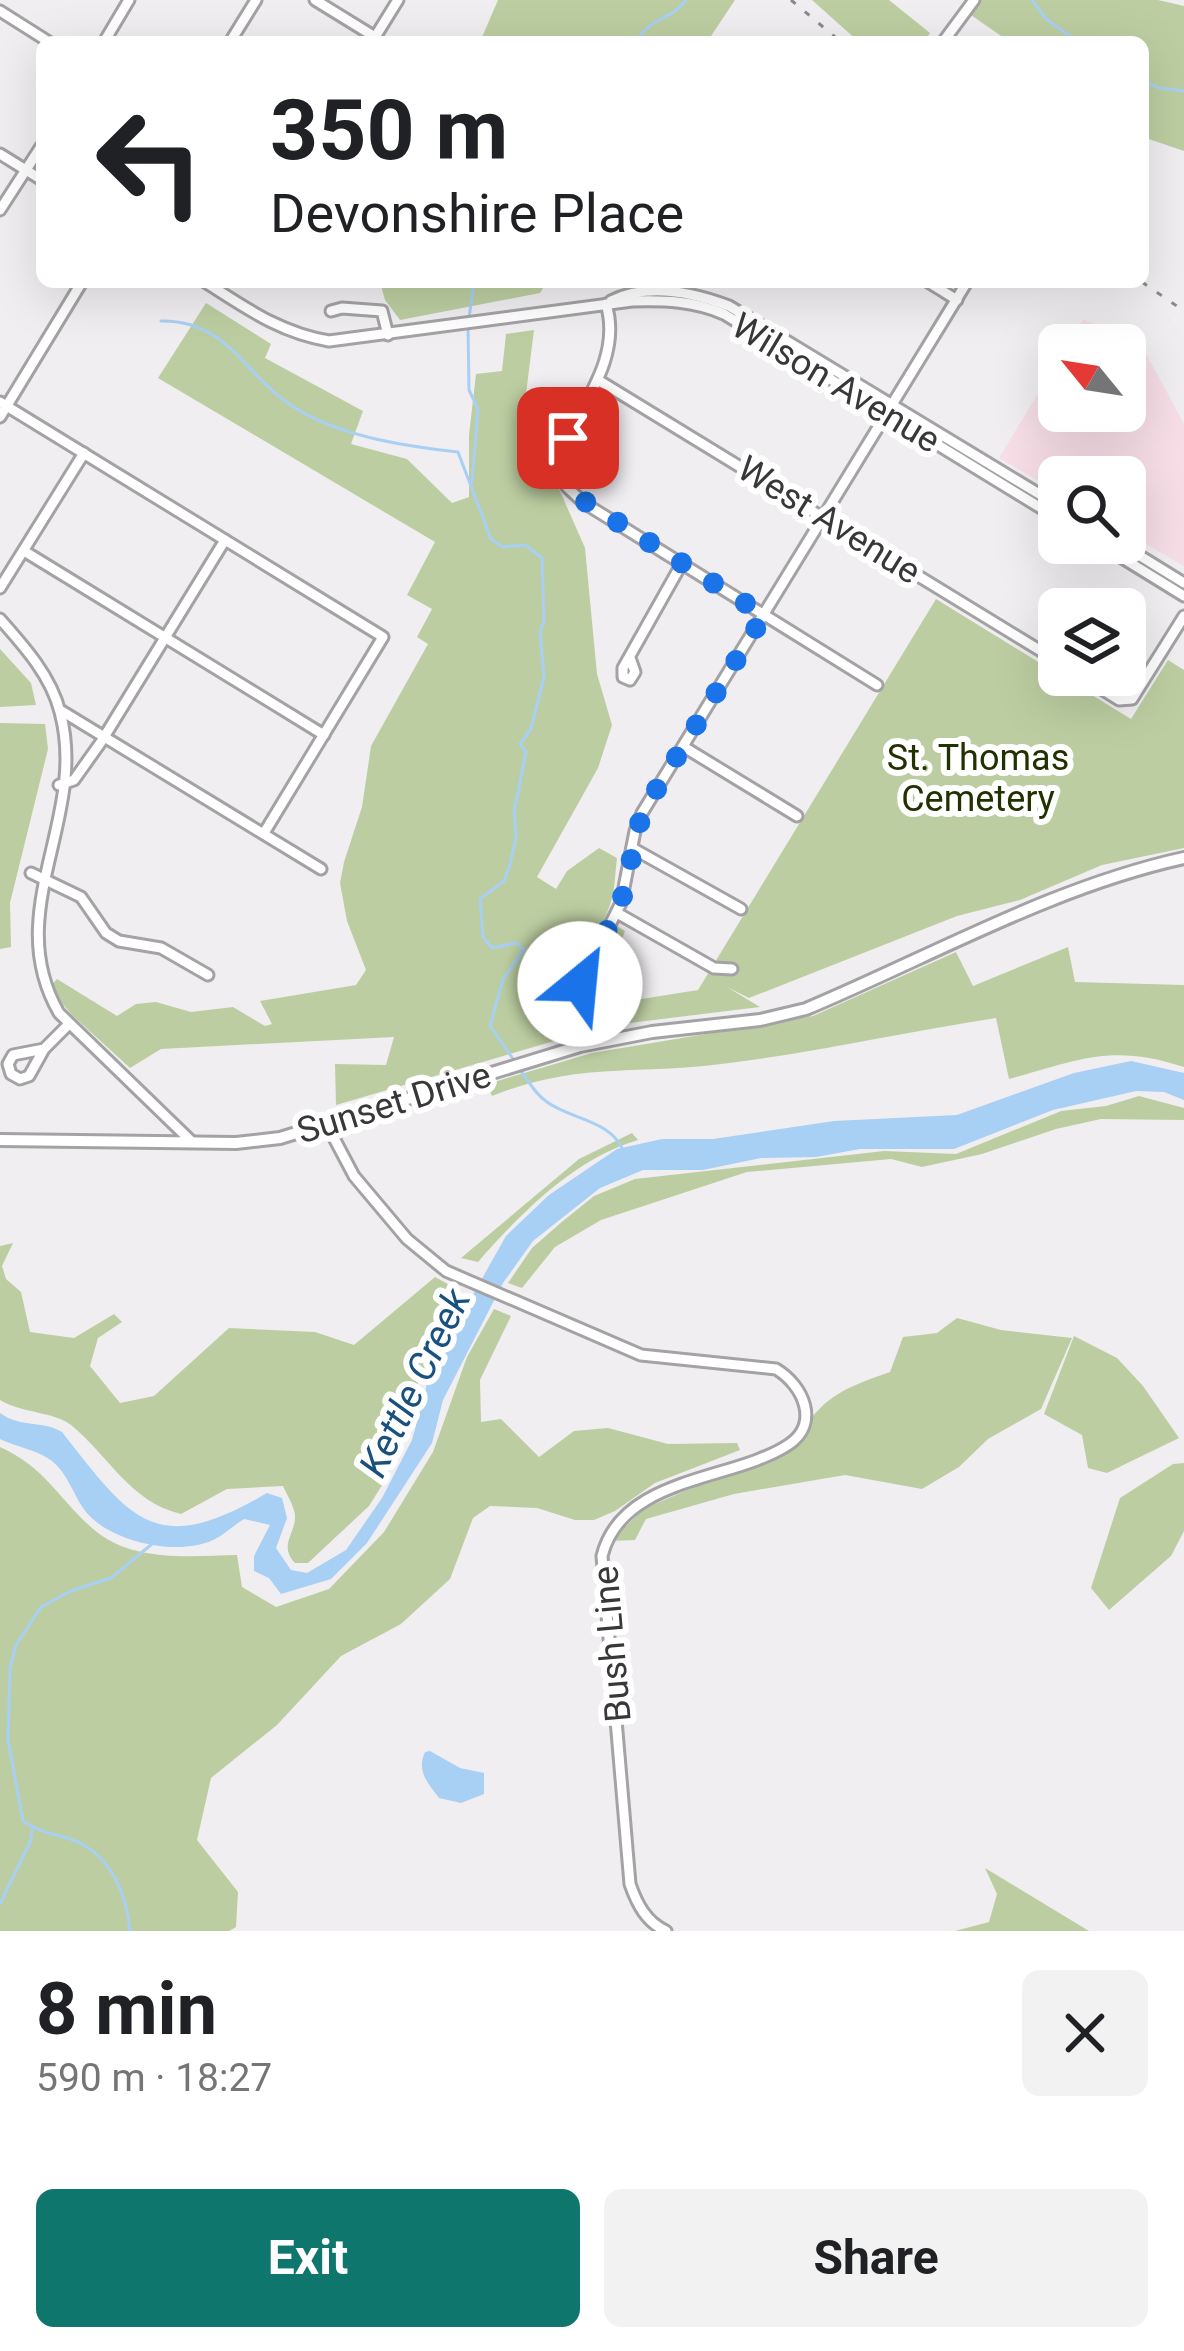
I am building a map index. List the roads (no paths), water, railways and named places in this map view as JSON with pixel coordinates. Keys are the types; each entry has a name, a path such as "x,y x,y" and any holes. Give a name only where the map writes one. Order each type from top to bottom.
{"main road":[{"name":"Sunset Drive","path":"0,1140 267,1140 590,1044 806,1009 1068,893 1184,858"}],"street":[{"path":"108,36 129,0"},
{"path":"234,36 256,0"},
{"path":"315,0 368,36"},
{"path":"376,36 398,0"},
{"path":"947,36 974,0"},
{"path":"0,11 40,36"},
{"path":"0,154 36,176"},
{"path":"0,210 36,154"},
{"path":"0,417 78,288"},
{"name":"Wilson Avenue","path":"224,288 269,324 303,337 336,342 606,304 663,291 724,314 1038,494"},
{"path":"938,288 957,300"},
{"path":"590,1044 580,984 617,913 642,813 964,288"},
{"path":"606,304 610,336 598,380 559,456 563,479 584,503 877,685"},
{"path":"331,311 382,310 388,335"},
{"name":"West Avenue","path":"598,380 1038,649"},
{"path":"4,404 383,637 264,833"},
{"name":"Wilson Avenue","path":"889,409 1038,505"},
{"path":"0,587 84,453"},
{"path":"59,785 74,780 105,736 226,540"},
{"path":"24,550 324,735"},
{"path":"1146,560 1184,583"},
{"path":"1132,564 1184,596"},
{"path":"630,658 681,565"},
{"path":"1146,679 1184,616"},
{"path":"0,619 43,673 60,710 59,785 24,895"},
{"path":"60,710 321,869"},
{"path":"684,747 797,816"},
{"path":"632,848 741,909"},
{"path":"31,873 81,897 112,938 161,948 208,975"},
{"path":"617,913 714,968 732,969"},
{"path":"26,950 42,993 192,1142"},
{"path":"44,1049 69,1024"},
{"name":"Bush Line","path":"326,1123 347,1166 393,1222 428,1259 456,1276 641,1355 776,1369 796,1386 806,1406 806,1419 793,1442 661,1493 615,1527 604,1546 630,1884 638,1904 655,1926 666,1931"}],"water":[{"name":"Kettle Creek","path":"1131,1061 1184,1073 1184,1100 1164,1092 1136,1091 1053,1110 954,1149 860,1149 816,1157 761,1158 703,1170 643,1170 600,1188 533,1241 503,1283 443,1400 432,1443 367,1543 331,1579 281,1594 269,1578 254,1571 254,1556 270,1525 244,1519 198,1545 163,1546 125,1538 94,1520 52,1461 0,1439 0,1413 62,1432 129,1508 150,1521 172,1526 198,1524 267,1493 282,1498 287,1518 276,1548 291,1570 307,1573 346,1550 382,1498 412,1440 431,1369 506,1236 549,1195 617,1149 662,1139 713,1139 834,1121 957,1115 1074,1073"},
{"path":"425,1752 460,1768 484,1773 484,1794 461,1803 439,1798 423,1771"}],"waterway":[{"path":"641,36 686,0"},
{"path":"1032,0 1046,19 1070,36"},
{"path":"1149,83 1184,91"},
{"path":"469,318 473,288"},
{"path":"161,321 183,323 218,338 273,391 307,415 393,443 458,452 491,539 503,547 525,545 542,558 544,677 531,729 520,744 526,752 514,812 516,838 504,881 480,899 483,937 492,948 517,943 524,950 503,979 490,1026 516,1063"},
{"path":"468,327 469,390 478,409 472,482"},
{"path":"521,1071 543,1099 600,1126 623,1150"},
{"path":"130,1931 121,1891 100,1858 78,1842 23,1821 8,1740 10,1668 16,1645 41,1607 111,1578 152,1544"},
{"path":"0,1904 32,1830"}],"railway":[{"path":"791,0 834,36"},
{"path":"1149,287 1184,311"}],"park label":[{"name":"St. Thomas Cemetery","path":"978,778"}]}
